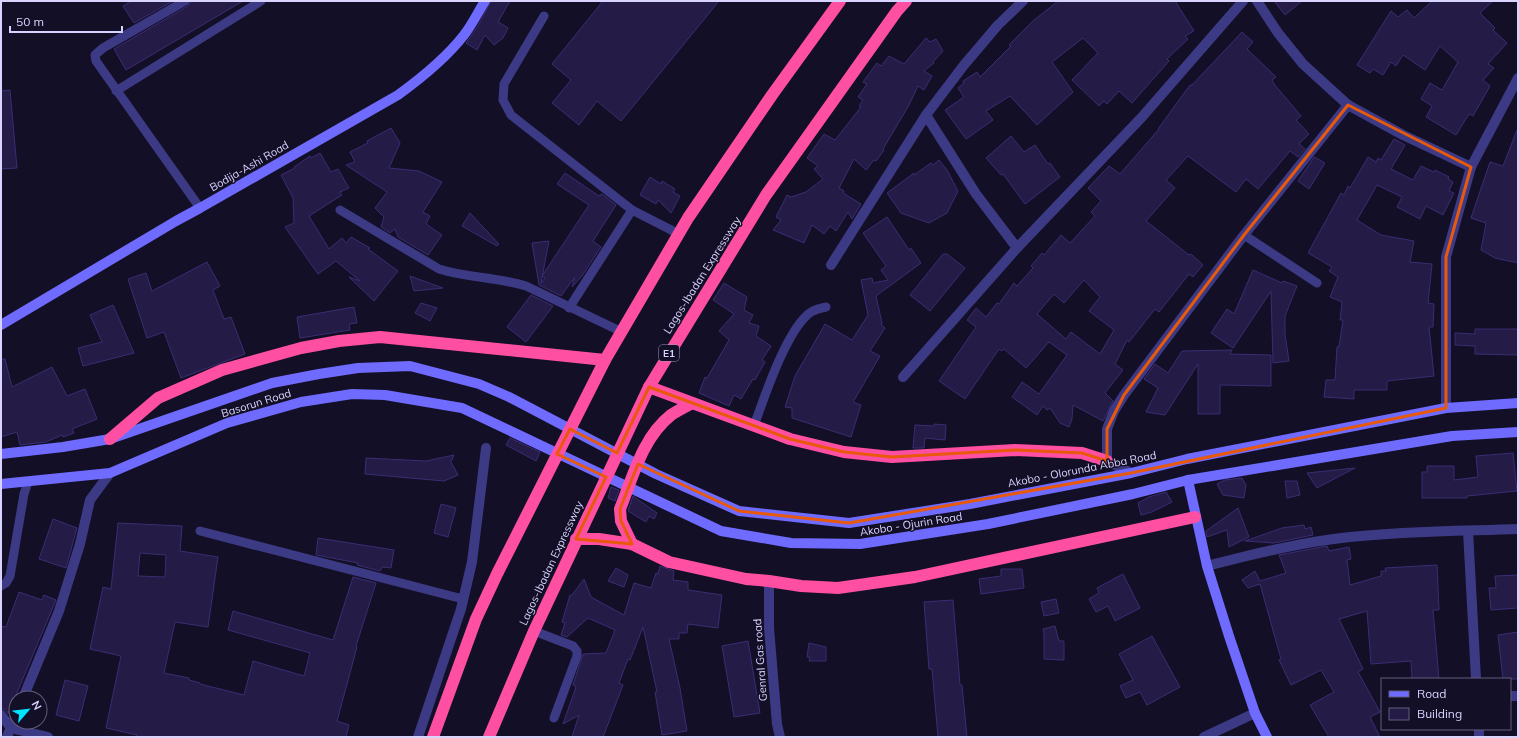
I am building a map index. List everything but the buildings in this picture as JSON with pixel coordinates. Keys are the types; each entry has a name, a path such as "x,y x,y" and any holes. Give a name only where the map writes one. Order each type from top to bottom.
{"highway":[{"path":"433,737 476,619 497,574 605,360 679,234 772,95 840,1"},
{"name":"Lagos-Ibadan Expressway","path":"489,737 534,631 648,387 766,195 892,18 906,1"},
{"path":"110,439 158,398 222,370 301,348 339,341 380,338 605,360"},
{"path":"648,387 790,439 844,452 892,457 1015,450 1082,453 1107,461"},
{"path":"632,544 621,521 620,510 646,444 662,424 672,415 692,403"},
{"path":"576,539 599,539 632,544 669,562 746,579 802,586 838,588 916,577 1195,517"}],"main road":[{"name":"Bodija-Ashi Road","path":"1,325 176,221 398,95 418,81 436,65 464,35 485,1"},
{"name":"Basorun Road","path":"1,454 63,447 110,439 272,383 358,368 410,366 479,384 509,397 656,474"},
{"name":"Basorun Road","path":"1,484 110,473 228,423 301,402 352,394 385,395 462,408 641,494"},
{"name":"Akobo - Olorunda Abba Road","path":"656,474 739,511 849,523 970,504 1131,473 1187,459 1446,408 1518,403"},
{"path":"1267,737 1256,713 1229,636 1207,566 1188,480 1452,436 1518,432"},
{"name":"Akobo - Ojurin Road","path":"641,494 721,531 791,543 860,544 988,524 1133,494 1188,480"}],"street":[{"path":"831,266 926,115 964,65 998,25 1023,1"},
{"path":"903,377 1017,248 1142,117 1243,1"},
{"path":"1257,1 1278,33 1303,64 1348,105 1403,135 1471,167"},
{"path":"1446,408 1446,257 1471,167 1518,78"},
{"path":"1131,473 1107,461 1107,429 1114,411 1124,395 1244,236 1348,105"},
{"path":"926,115 976,194 1017,248"},
{"path":"418,737 461,609 472,562 486,448"},
{"path":"26,690 59,611 80,544 90,500 110,473"},
{"path":"1207,566 1270,550 1350,537 1398,533 1518,529"},
{"path":"1468,531 1476,678"},
{"name":"Genral Gas road","path":"769,581 769,628 777,724 780,737"},
{"path":"1204,737 1256,713"},
{"path":"1,715 9,732 48,737"}],"lane":[{"path":"185,1 103,48 95,55 96,61 116,91 200,208"},
{"path":"116,91 250,4 261,1"},
{"path":"544,16 504,84 503,100 511,115 632,210 679,234"},
{"path":"340,210 439,270 456,275 515,283 542,292 569,308 622,332"},
{"path":"569,308 632,210"},
{"path":"1244,236 1317,283"},
{"path":"754,426 770,383 793,334 810,313 826,307"},
{"path":"1,586 6,583 10,576 24,494 28,482"},
{"path":"200,531 463,599"},
{"path":"534,631 573,646 578,651 554,718"}],"highlighted area":[{"path":"1348,105 1471,167 1446,257 1446,408 1131,473 849,523 739,511 638,464 620,509 621,521 632,544 576,539 606,477 557,454 570,429 617,453 649,387 790,439 844,452 892,457 1015,450 1082,453 1107,461 1107,429 1124,395 1244,235"}]}
